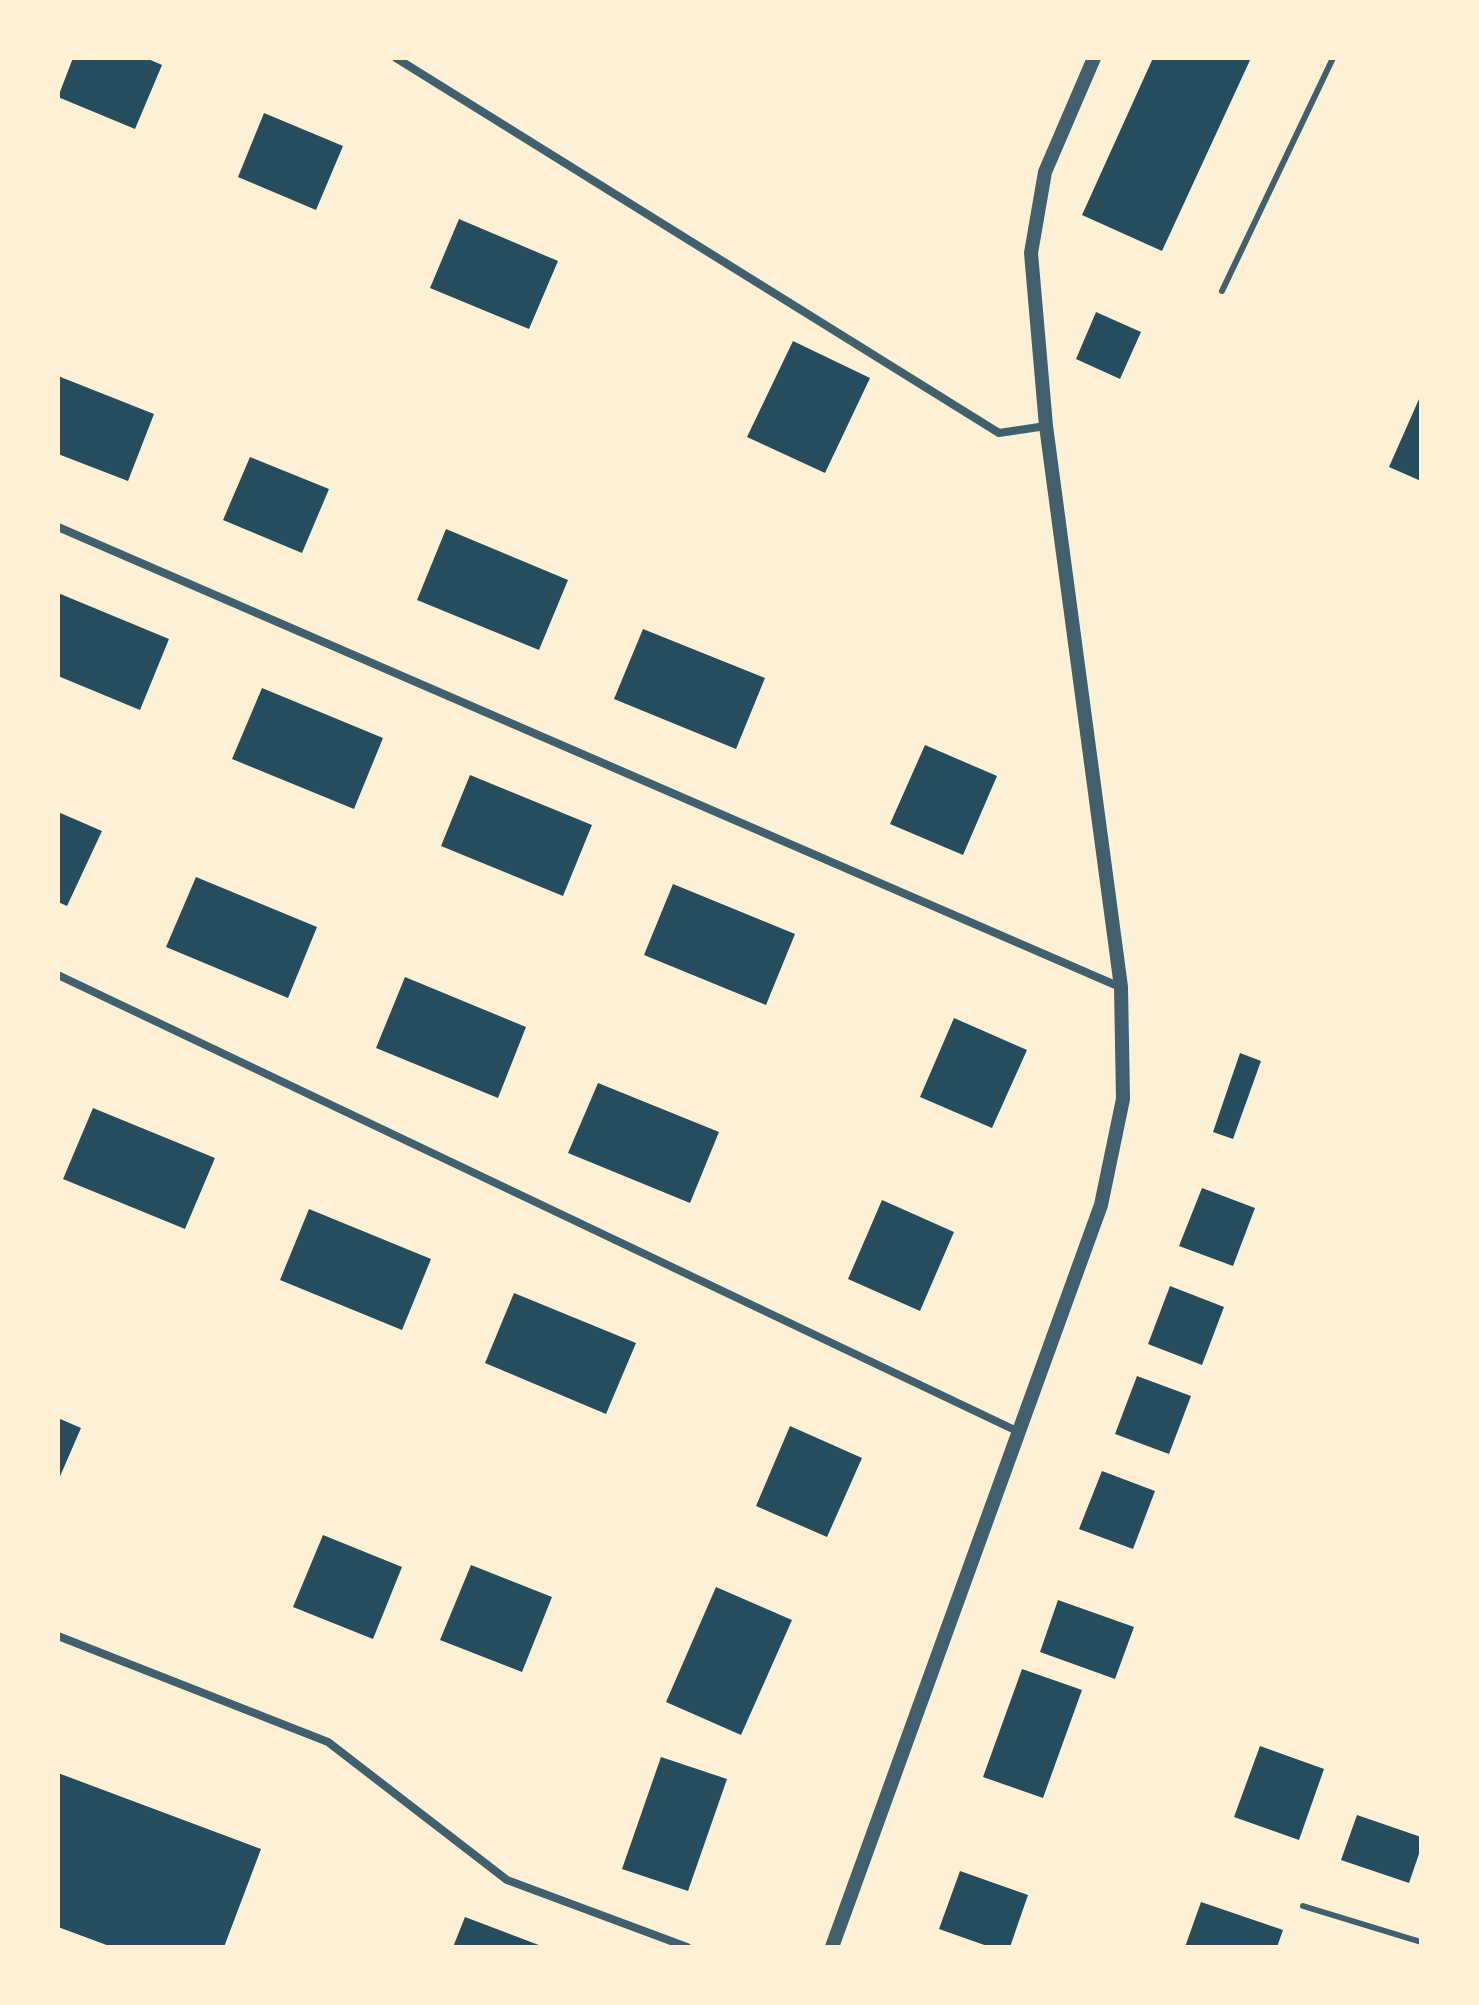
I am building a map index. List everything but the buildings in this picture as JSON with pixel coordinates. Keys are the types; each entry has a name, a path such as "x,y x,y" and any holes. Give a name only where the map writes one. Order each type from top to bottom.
{"street":[{"path":"396,58 999,433 1046,426"},
{"path":"832,1947 1101,1205 1123,1099 1121,987 1046,426 1031,253 1045,172 1094,58"},
{"path":"58,527 1121,987"},
{"path":"58,975 1020,1432"},
{"path":"58,1636 328,1742 507,1880 687,1947"}],"lane":[{"path":"1222,291 1333,58"},
{"path":"1303,1906 1421,1942"}]}
